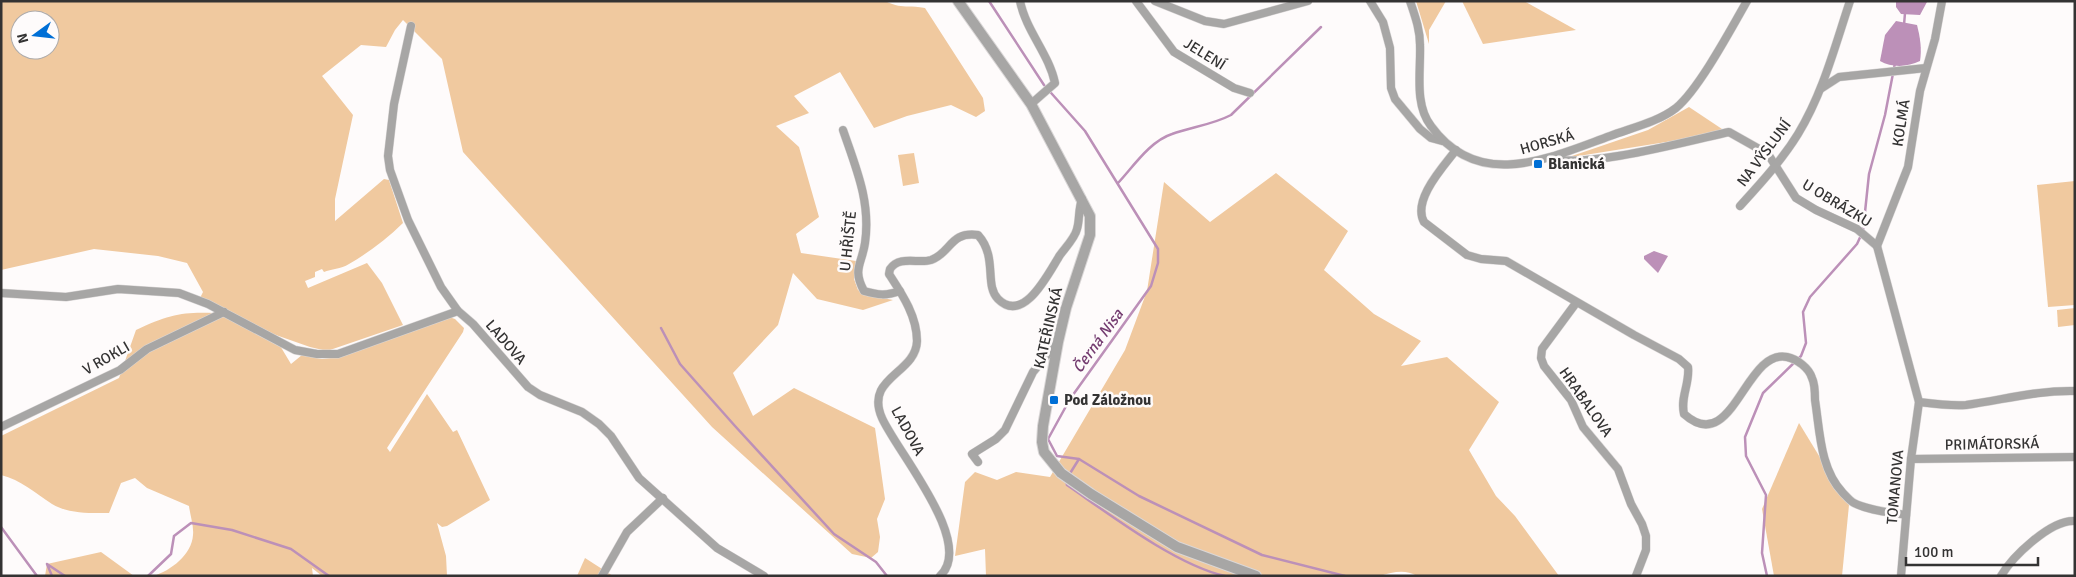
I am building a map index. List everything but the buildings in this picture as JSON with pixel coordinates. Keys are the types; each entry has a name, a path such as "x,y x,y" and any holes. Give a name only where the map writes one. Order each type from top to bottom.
{"street":[{"name":"KATEŘINSKÁ","path":"958,1 1031,104 1090,216 1090,234 1068,300 1058,342 1042,442 1051,462 1091,494 1177,547 1256,576"},
{"path":"1020,1 1029,28 1053,72 1055,83 1031,104"},
{"name":"JELENÍ","path":"1136,1 1174,52 1234,88 1250,93"},
{"path":"1155,1 1205,21 1224,24 1308,1"},
{"path":"1370,1 1383,22 1390,48 1390,80 1395,99 1431,138 1445,142"},
{"name":"HORSKÁ","path":"1410,1 1419,31 1420,81 1423,110 1430,125 1445,142 1456,150 1478,162 1500,166 1523,164 1552,157 1647,122 1675,109 1689,94 1747,1"},
{"name":"NA VÝSLUNÍ","path":"1740,206 1776,165 1798,134 1822,88 1850,1"},
{"name":"KOLMÁ","path":"1877,246 1908,167 1920,91 1942,1"},
{"name":"LADOVA","path":"411,26 389,136 390,170 426,260 458,311 473,324 528,387 540,395 582,412 600,424 611,436 639,478 717,548 764,576"},
{"path":"1822,88 1839,77 1926,68"},
{"name":"U HŘIŠTĚ","path":"843,130 866,199 865,244 859,262 858,279 864,291 886,296 900,292"},
{"name":"U OBRÁZKU","path":"1552,157 1567,161 1590,159 1636,152 1729,132 1768,154 1784,182 1796,198 1816,210 1857,229 1877,246 1919,402"},
{"path":"1456,150 1434,179 1421,204 1420,215 1424,222 1468,255 1481,259 1506,261 1576,303 1680,359 1688,367 1690,376 1681,402 1684,414 1700,425 1710,424 1720,419 1739,399 1763,363 1775,356 1787,357 1803,364 1812,377 1824,458 1834,484 1853,503 1906,516"},
{"name":"LADOVA","path":"940,576 947,569 950,552 935,504 880,415 878,395 882,387 907,363 917,342 913,320 889,274 893,266 905,260 929,261 938,257 953,240 968,233 978,235 987,244 990,256 992,287 998,299 1010,305 1021,305 1033,297 1077,230 1078,211 1082,199"},
{"path":"1,293 66,297 118,289 179,294 208,304 295,350 317,354 338,354 458,311"},
{"name":"HRABALOVA","path":"1576,303 1542,348 1540,358 1544,366 1571,400 1583,427 1618,469 1630,504 1642,524 1646,536 1646,550 1636,576"},
{"name":"V ROKLI","path":"1,427 120,370 147,349 224,312"},
{"path":"978,462 972,454 996,439 1005,430 1033,372 1058,342"},
{"path":"1919,402 1966,405 2016,395 2058,390 2075,391"},
{"name":"TOMANOVA","path":"1901,576 1910,459 1919,402"},
{"name":"PRIMÁTORSKÁ","path":"1910,459 2075,457"},
{"path":"602,576 627,532 663,498"},
{"path":"2001,576 2026,548 2049,529 2068,520 2075,521"}],"shaded area":[{"path":"1,1 885,1 901,6 925,8 983,98 985,111 976,117 951,105 907,116 874,128 840,72 794,96 809,113 776,126 799,147 819,217 796,234 801,253 856,261 854,279 858,290 868,295 893,300 863,310 817,299 793,273 778,325 733,373 753,416 794,388 875,428 885,499 877,519 880,537 878,552 871,558 852,554 712,427 463,152 442,59 403,20 386,47 361,45 322,76 353,115 335,199 335,221 384,179 389,180 403,223 377,245 349,264 324,272 322,269 315,272 315,277 305,281 308,288 367,263 382,283 403,325 327,351 273,334 291,364 302,355 322,359 339,357 449,317 455,319 464,328 387,448 390,452 427,394 453,432 457,430 490,500 447,526 442,527 437,523 446,556 447,576 322,576 312,568 313,576 153,576 173,566 189,549 193,532 189,506 147,488 135,478 121,483 109,513 65,510 52,504 21,483 1,475 1,436 119,378 136,330 161,319 181,314 229,314 200,298 203,292 187,263 158,256 94,249 1,270"},
{"path":"1416,1 1446,1 1429,30 1429,44"},
{"path":"1462,1 1524,1 1576,30 1483,44"},
{"path":"1896,1 1927,2 1920,15 1901,14 1896,7"},
{"path":"1896,21 1917,25 1921,52 1920,61 1900,66 1880,61 1885,35"},
{"path":"1689,107 1722,129 1710,135 1566,158 1648,130"},
{"path":"914,153 919,183 903,186 898,155"},
{"path":"1276,173 1348,231 1324,270 1374,314 1421,341 1401,366 1447,357 1499,402 1469,450 1496,496 1515,516 1559,576 1417,576 1403,572 1394,572 1380,576 986,576 985,549 955,556 965,482 975,472 997,480 1016,472 1050,477 1125,350 1147,291 1164,182 1210,222"},
{"path":"2075,181 2075,305 2048,307 2037,185"},
{"path":"1654,251 1668,256 1658,273 1644,259 1644,256"},
{"path":"2075,308 2075,325 2058,327 2057,310"},
{"path":"1799,423 1849,505 1842,576 1774,576 1762,509"},
{"path":"101,552 134,576 45,576 47,564"},
{"path":"585,558 613,576 577,576"}],"waterway":[{"name":"Černá Nisa","path":"989,1 1044,85 1085,131 1158,249 1158,263 1151,286 1070,399 1048,439 1057,456 1079,459 1139,496 1262,555 1345,576"},
{"path":"1904,25 1905,13"},
{"path":"1118,183 1149,148 1164,137 1231,115 1321,27"},
{"path":"1767,576 1762,553 1766,495 1746,456 1745,437 1763,393 1801,356 1806,343 1803,312 1810,297 1857,244 1863,231 1869,174 1885,115 1895,63"},
{"path":"661,328 680,364 735,426 834,534 876,562 887,576"},
{"path":"1069,475 1079,459"},
{"path":"1066,480 1067,485 1143,537 1186,561 1225,576"},
{"path":"148,576 171,554 174,536 191,523 232,530 291,549 329,576"},
{"path":"1,527 37,576"},
{"path":"52,576 47,564 65,576"}],"place":[{"name":"Blanická","path":"1538,164"},
{"name":"Pod Záložnou","path":"1054,400"}]}
